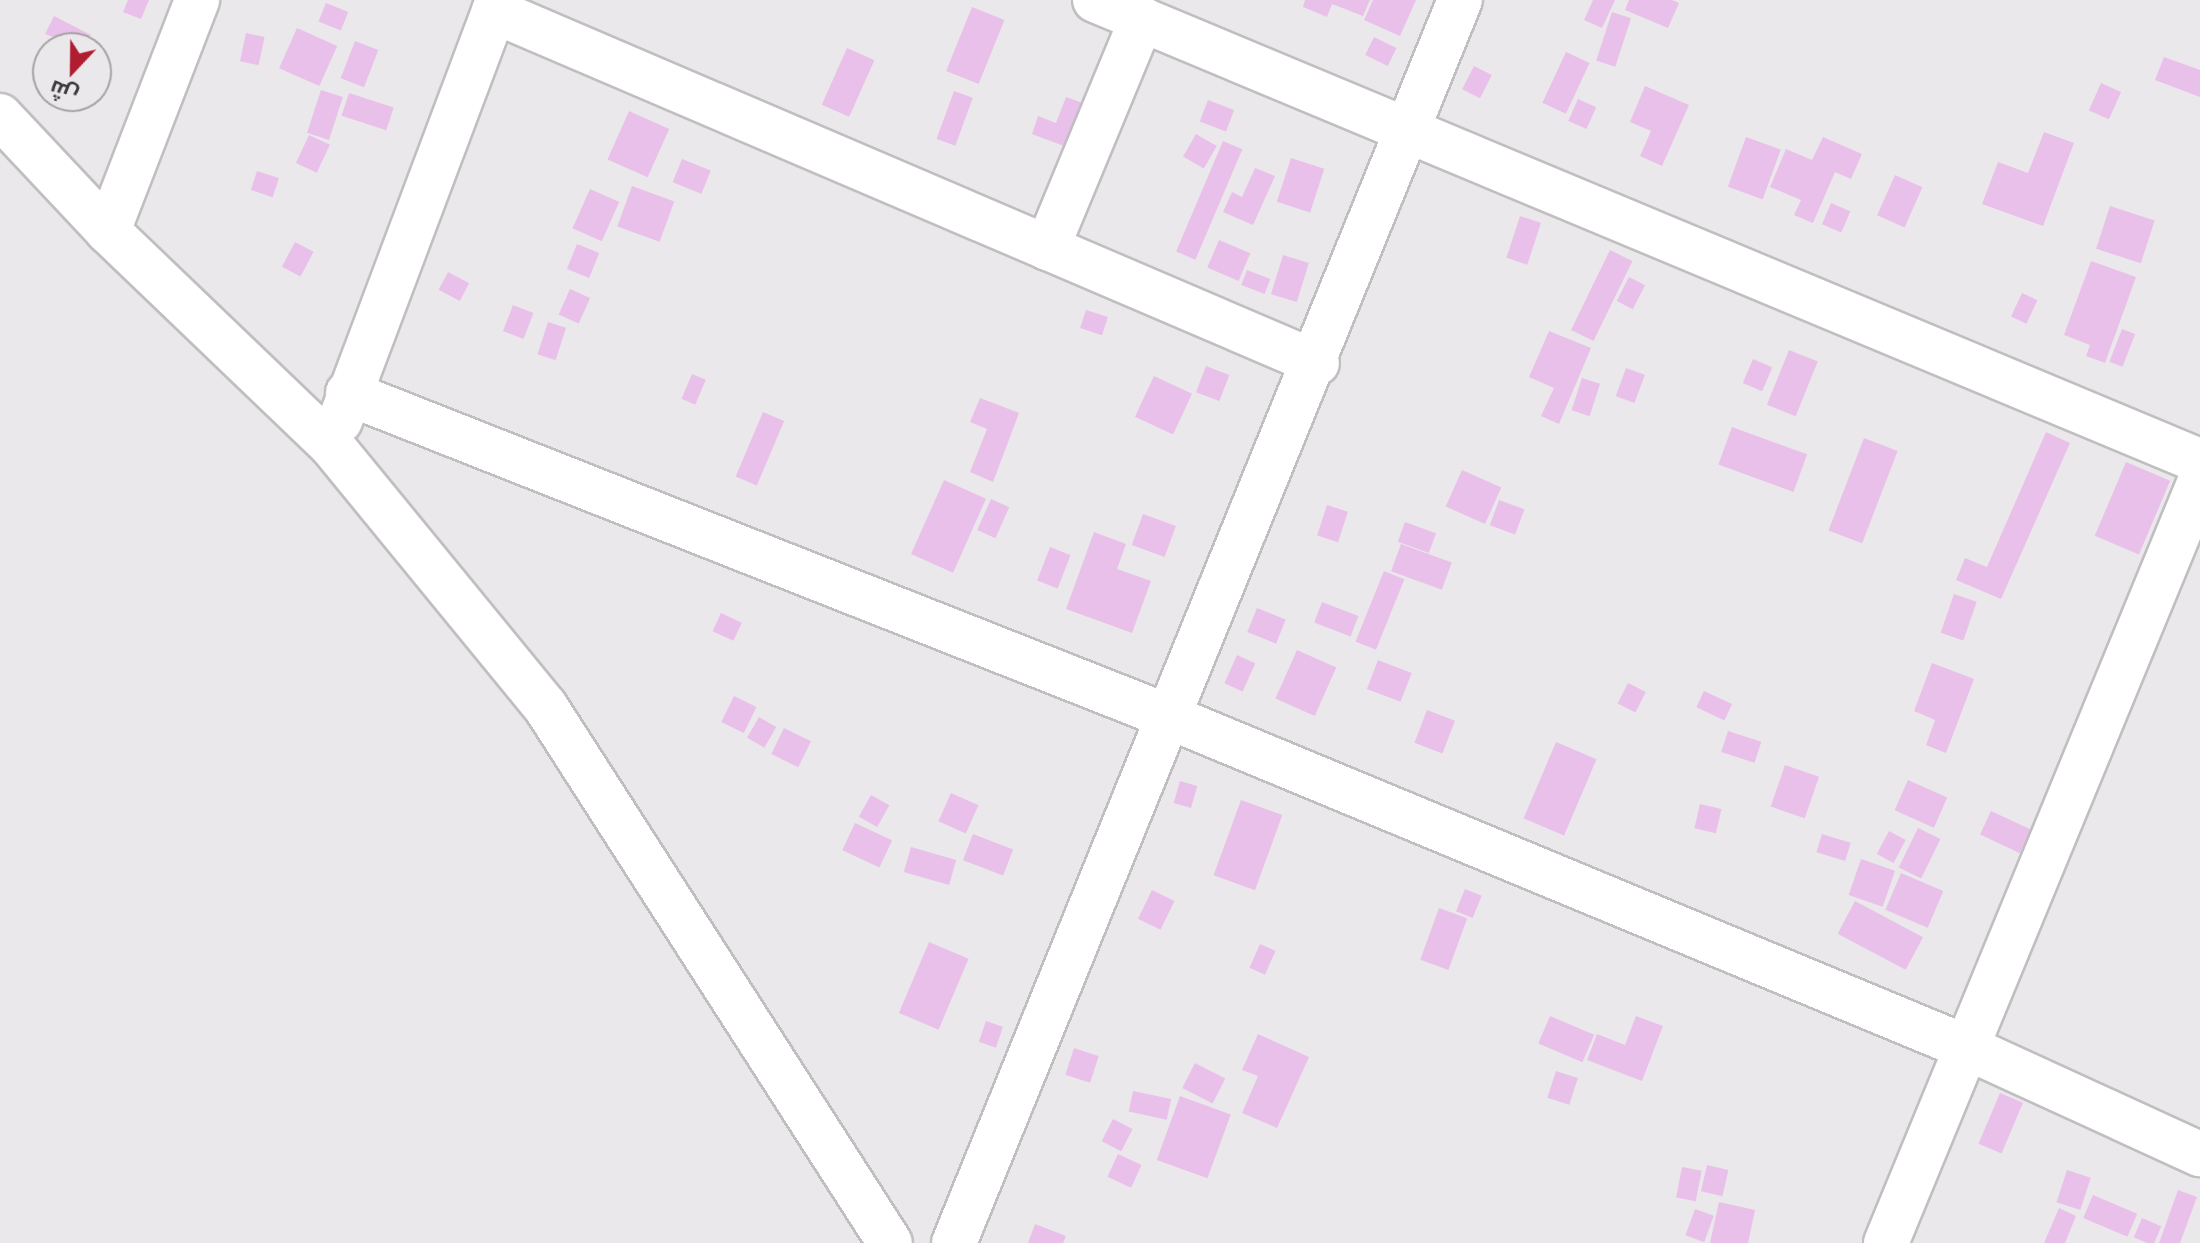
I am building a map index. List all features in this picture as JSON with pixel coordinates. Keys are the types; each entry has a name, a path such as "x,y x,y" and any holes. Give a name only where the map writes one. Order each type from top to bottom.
{"street":[{"path":"108,231 197,0"},
{"path":"1095,0 1412,128 2200,461"},
{"path":"954,1243 1317,363 1460,0"},
{"path":"332,446 348,393 496,6 1317,363"},
{"path":"1047,248 1142,19"},
{"path":"0,116 108,231 332,446 545,706 890,1243"},
{"path":"348,393 1172,718 1968,1048 2200,1154"},
{"path":"1886,1243 2200,481"}],"building":[{"path":"128,0 149,0 141,19 123,12"},
{"path":"1305,0 1370,0 1363,16 1332,4 1327,17 1303,7"},
{"path":"1373,0 1416,0 1400,36 1364,20"},
{"path":"1593,0 1615,0 1602,28 1584,20"},
{"path":"1629,0 1672,0 1679,3 1668,28 1625,10"},
{"path":"326,3 348,12 341,31 319,22"},
{"path":"972,7 1004,20 979,84 946,71"},
{"path":"1612,12 1631,18 1615,67 1596,61"},
{"path":"54,16 85,32 46,32"},
{"path":"297,28 337,46 319,86 279,68"},
{"path":"246,33 265,37 259,65 240,61"},
{"path":"1374,37 1396,48 1388,66 1365,55"},
{"path":"355,41 378,50 364,87 341,78"},
{"path":"847,48 874,60 849,117 822,105"},
{"path":"1566,52 1590,63 1566,114 1542,103"},
{"path":"2164,57 2200,70 2200,97 2155,80"},
{"path":"1474,66 1492,75 1480,98 1462,89"},
{"path":"2101,83 2121,92 2109,119 2089,110"},
{"path":"1645,86 1689,105 1662,166 1640,156 1651,131 1630,122"},
{"path":"321,90 343,97 329,140 307,133"},
{"path":"954,91 973,98 955,146 937,139"},
{"path":"349,93 394,108 386,130 342,116"},
{"path":"1066,97 1088,105 1072,149 1032,134 1038,116 1056,123"},
{"path":"1578,99 1596,107 1587,129 1568,121"},
{"path":"1208,100 1234,110 1226,132 1200,121"},
{"path":"629,111 669,129 648,177 607,159"},
{"path":"2044,132 2074,143 2043,226 1982,204 1998,162 2028,173"},
{"path":"1196,134 1217,146 1204,169 1183,157"},
{"path":"309,135 330,145 317,173 296,163"},
{"path":"1746,137 1781,150 1763,199 1728,187"},
{"path":"1823,137 1862,154 1851,179 1835,172 1813,223 1794,215 1801,200 1770,187 1786,149 1812,160"},
{"path":"1223,141 1242,149 1195,260 1176,251"},
{"path":"1291,158 1324,169 1310,213 1277,202"},
{"path":"682,159 711,171 701,194 673,182"},
{"path":"1255,168 1275,176 1253,225 1223,212 1232,192 1242,197"},
{"path":"257,171 279,178 273,197 251,190"},
{"path":"1895,175 1922,187 1905,227 1877,215"},
{"path":"632,186 674,201 660,242 617,226"},
{"path":"590,189 619,202 602,241 573,228"},
{"path":"1831,203 1850,211 1841,232 1822,224"},
{"path":"2110,206 2155,221 2141,263 2096,249"},
{"path":"1520,216 1541,223 1527,265 1506,258"},
{"path":"1219,240 1250,253 1239,281 1207,268"},
{"path":"295,242 314,252 300,277 282,267"},
{"path":"577,244 599,253 589,278 567,269"},
{"path":"1610,250 1632,261 1593,341 1571,330"},
{"path":"1283,255 1309,263 1297,302 1271,294"},
{"path":"2091,261 2136,277 2105,363 2086,356 2090,345 2064,335"},
{"path":"1247,270 1270,279 1265,294 1241,285"},
{"path":"448,272 469,283 460,301 439,290"},
{"path":"1629,277 1645,285 1633,309 1617,301"},
{"path":"570,289 590,298 579,324 559,315"},
{"path":"2022,293 2037,300 2026,324 2011,317"},
{"path":"513,305 534,313 524,339 503,331"},
{"path":"1086,310 1108,317 1102,335 1080,328"},
{"path":"548,322 566,328 556,360 537,354"},
{"path":"2122,329 2135,334 2123,367 2109,362"},
{"path":"1549,331 1591,348 1559,424 1541,416 1554,388 1529,377"},
{"path":"1789,350 1818,362 1796,416 1767,405"},
{"path":"1753,359 1772,367 1762,391 1743,383"},
{"path":"1206,366 1229,375 1219,401 1196,392"},
{"path":"1626,368 1645,375 1635,403 1616,396"},
{"path":"692,374 706,380 695,405 681,399"},
{"path":"1154,376 1192,394 1173,435 1135,417"},
{"path":"1582,378 1600,384 1590,416 1571,410"},
{"path":"980,398 1019,413 993,482 970,472 987,429 970,422"},
{"path":"763,412 784,421 757,485 736,476"},
{"path":"1732,427 1807,454 1793,492 1718,465"},
{"path":"2046,432 2070,443 2001,599 1956,580 1965,558 1987,567"},
{"path":"1864,438 1898,451 1862,543 1829,530"},
{"path":"2126,462 2170,481 2139,554 2095,536"},
{"path":"1462,470 1501,487 1485,524 1446,507"},
{"path":"944,480 986,499 953,573 911,554"},
{"path":"991,499 1009,507 995,538 977,530"},
{"path":"1499,500 1524,509 1515,535 1490,525"},
{"path":"1327,505 1348,512 1338,542 1317,535"},
{"path":"1143,514 1176,526 1165,557 1132,545"},
{"path":"1405,522 1436,533 1429,553 1398,542"},
{"path":"1094,532 1126,544 1117,569 1151,581 1132,633 1066,609"},
{"path":"1401,544 1452,562 1442,590 1391,571"},
{"path":"1050,547 1071,555 1058,588 1037,581"},
{"path":"1384,571 1404,579 1376,650 1356,641"},
{"path":"1954,594 1977,602 1963,641 1941,633"},
{"path":"1322,602 1358,616 1351,637 1314,623"},
{"path":"1257,608 1286,620 1276,644 1247,632"},
{"path":"721,613 742,623 733,641 713,631"},
{"path":"1297,650 1336,667 1315,716 1275,698"},
{"path":"1237,655 1255,663 1243,691 1224,683"},
{"path":"1378,660 1412,673 1400,702 1367,689"},
{"path":"1932,663 1974,679 1946,753 1926,745 1935,720 1914,711"},
{"path":"1628,683 1646,692 1635,713 1618,703"},
{"path":"1704,691 1732,704 1724,720 1696,707"},
{"path":"734,696 756,707 744,733 721,722"},
{"path":"1427,710 1455,721 1442,753 1414,743"},
{"path":"759,717 776,727 764,748 747,738"},
{"path":"784,728 811,741 798,767 771,754"},
{"path":"1728,731 1761,742 1754,763 1721,752"},
{"path":"1556,742 1597,759 1564,836 1524,818"},
{"path":"1785,765 1819,777 1805,818 1771,807"},
{"path":"1908,780 1947,797 1934,828 1895,810"},
{"path":"1180,781 1197,786 1191,808 1174,803"},
{"path":"951,793 978,805 966,834 938,821"},
{"path":"871,795 889,805 877,827 859,817"},
{"path":"1241,800 1282,815 1255,890 1214,875"},
{"path":"1700,804 1721,809 1716,833 1694,828"},
{"path":"1991,811 2031,830 2020,853 1980,835"},
{"path":"855,823 892,840 879,868 842,850"},
{"path":"1918,828 1940,839 1921,879 1899,868"},
{"path":"1889,831 1906,840 1894,863 1877,854"},
{"path":"973,834 1013,849 1003,876 963,860"},
{"path":"1822,834 1851,843 1845,861 1816,852"},
{"path":"911,847 956,860 949,885 904,872"},
{"path":"1861,859 1895,871 1883,907 1849,895"},
{"path":"1901,873 1943,891 1928,928 1885,910"},
{"path":"1465,889 1482,896 1473,918 1456,911"},
{"path":"1152,890 1174,901 1160,930 1138,919"},
{"path":"1855,901 1923,937 1906,970 1838,934"},
{"path":"1439,908 1467,918 1448,970 1420,960"},
{"path":"929,942 969,959 938,1030 899,1013"},
{"path":"1260,944 1276,951 1265,975 1249,968"},
{"path":"1550,1016 1594,1035 1582,1062 1538,1044"},
{"path":"1636,1016 1663,1026 1642,1081 1587,1060 1597,1034 1625,1045"},
{"path":"986,1021 1003,1027 996,1048 979,1042"},
{"path":"1258,1034 1309,1057 1277,1128 1242,1113 1258,1076 1242,1070"},
{"path":"1074,1048 1099,1056 1090,1083 1065,1075"},
{"path":"1195,1063 1225,1078 1213,1103 1182,1088"},
{"path":"1556,1071 1578,1078 1569,1105 1547,1098"},
{"path":"1133,1091 1171,1099 1167,1120 1129,1112"},
{"path":"2000,1093 2023,1103 2002,1153 1979,1144"},
{"path":"1180,1096 1231,1114 1207,1178 1157,1160"},
{"path":"1113,1119 1133,1129 1121,1151 1102,1141"},
{"path":"1118,1154 1142,1165 1131,1188 1107,1177"},
{"path":"1707,1165 1728,1170 1722,1196 1701,1191"},
{"path":"1682,1167 1702,1171 1696,1201 1676,1197"},
{"path":"2067,1170 2091,1178 2080,1210 2056,1202"},
{"path":"2178,1190 2197,1197 2180,1243 2159,1243"},
{"path":"2093,1195 2137,1214 2127,1237 2083,1218"},
{"path":"1719,1202 1755,1210 1748,1243 1710,1243"},
{"path":"2059,1208 2076,1216 2065,1243 2044,1243"},
{"path":"1695,1209 1714,1216 1704,1242 1685,1235"},
{"path":"2142,1218 2161,1226 2154,1243 2134,1237"},
{"path":"1035,1224 1066,1236 1063,1243 1028,1243"}]}
